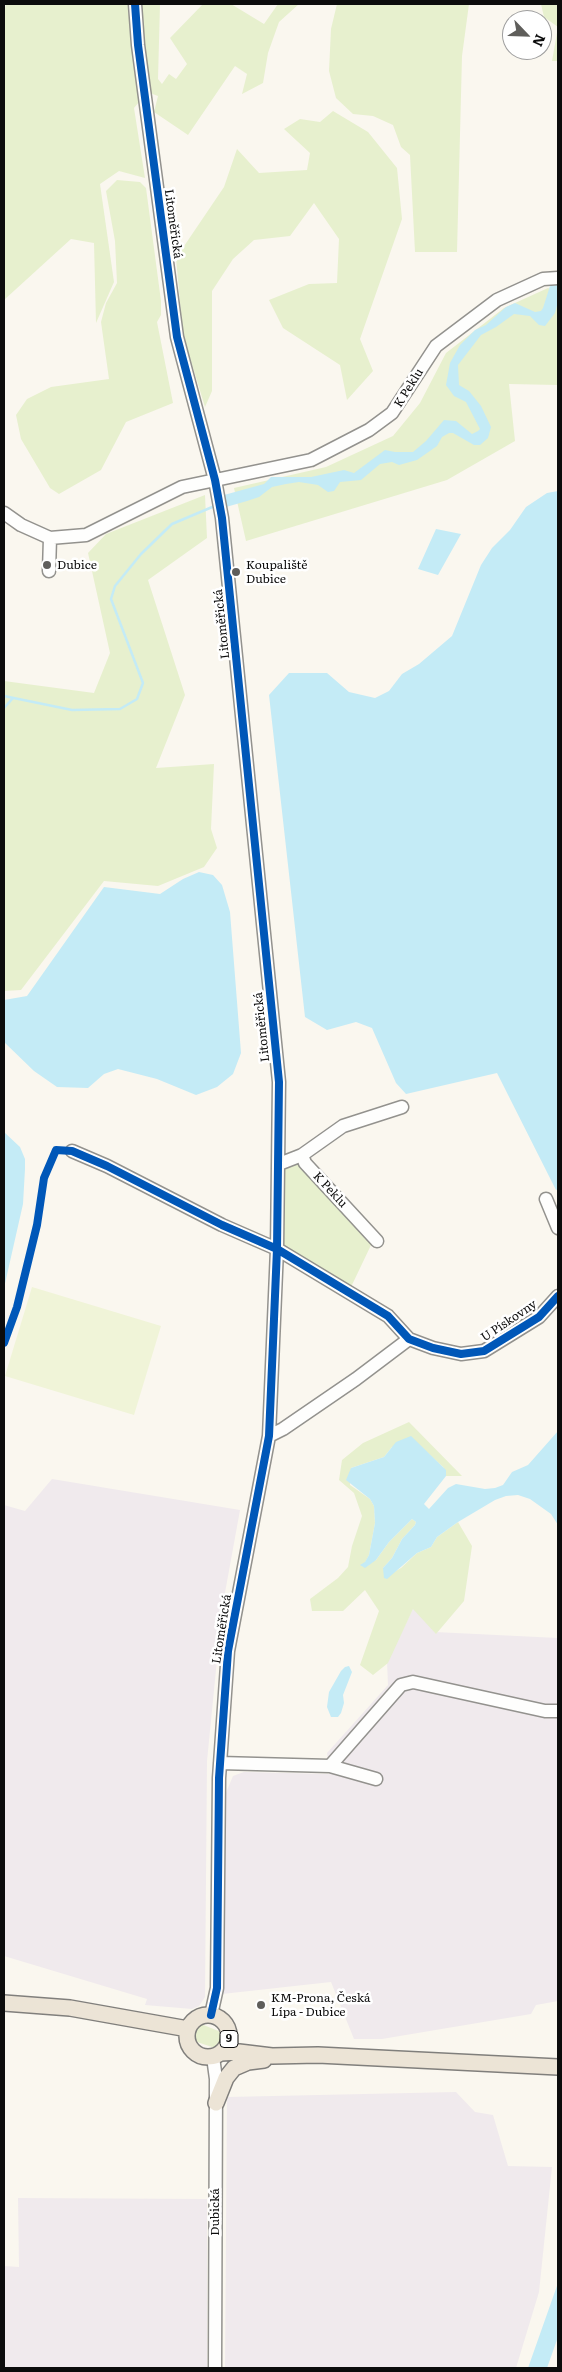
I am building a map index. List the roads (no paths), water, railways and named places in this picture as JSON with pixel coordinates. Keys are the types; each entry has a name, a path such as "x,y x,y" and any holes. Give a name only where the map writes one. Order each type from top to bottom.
{"main road":[{"path":"5,2003 70,2008 188,2029"},
{"name":"9","path":"318,2056 236,2040 229,2034 223,2021 211,2015 197,2018 188,2029 187,2042 192,2050 204,2057 240,2052 272,2056 318,2056 558,2067"},
{"name":"9","path":"217,2055 227,2046 229,2034"},
{"path":"216,2103 226,2078 234,2068 243,2063 318,2056"}],"street":[{"name":"Litoměřická","path":"135,4 138,45 177,337 217,485 222,518 279,1082 277,1249 268,1436 228,1651 220,1763 216,1988 211,2015"},
{"name":"K Peklu","path":"50,538 86,535 182,486 217,485 311,460 369,430 392,413 436,346 497,300 543,279 558,278"},
{"path":"4,513 21,525 50,538 49,571"},
{"path":"279,1164 302,1155 343,1126 402,1107"},
{"path":"72,1151 107,1166 222,1225 277,1249 388,1316 409,1339 356,1379 283,1429 268,1436"},
{"name":"K Peklu","path":"302,1155 305,1164 377,1241"},
{"path":"546,1199 558,1228"},
{"name":"U Pískovny","path":"409,1339 433,1348 461,1354 484,1351 539,1316 558,1296"},
{"path":"330,1766 401,1685 413,1682 545,1711 558,1711"},
{"path":"220,1763 330,1766 376,1778"},
{"name":"Dubická","path":"215,2368 217,2055"}],"water":[{"path":"558,283 558,302 555,313 545,326 539,325 530,316 514,314 481,335 458,365 459,385 469,391 481,406 491,427 488,438 480,445 474,445 453,433 449,433 442,437 437,446 417,460 399,465 392,462 380,464 361,480 340,482 334,491 328,492 318,485 299,482 272,487 259,497 226,507 224,495 264,484 271,477 311,477 344,470 354,473 385,450 413,452 426,441 444,420 456,421 472,434 478,431 480,429 466,402 454,396 446,385 450,363 460,345 475,330 486,325 506,307 515,303 535,312 541,311 550,286"},
{"path":"558,491 558,1189 556,1190 497,1073 406,1094 396,1083 372,1028 356,1022 327,1030 305,1017 269,695 289,673 327,673 349,692 375,698 389,691 402,674 419,664 452,636 481,565 492,548 510,530 526,507 547,493"},
{"path":"436,529 461,534 438,575 418,569"},
{"path":"199,872 213,875 222,885 230,912 241,1053 233,1074 217,1087 196,1095 157,1079 118,1069 104,1074 88,1088 57,1087 34,1071 4,1042 4,1000 27,996 104,887 160,894 183,879"},
{"path":"4,1132 20,1147 25,1159 25,1169 23,1204 4,1288"},
{"path":"558,1431 558,1525 551,1514 530,1499 518,1495 506,1496 495,1500 458,1522 437,1537 431,1547 417,1553 387,1579 384,1578 383,1568 392,1558 402,1539 415,1525 416,1522 412,1519 389,1542 376,1560 365,1568 360,1565 365,1562 369,1555 375,1523 374,1506 370,1499 346,1480 351,1468 384,1457 396,1442 411,1436 446,1470 446,1476 424,1504 429,1509 448,1488 456,1484 485,1489 503,1485 512,1472 528,1465"},
{"path":"349,1666 352,1672 343,1695 344,1703 341,1713 338,1717 331,1717 327,1707 329,1692 341,1671"},
{"path":"558,2283 558,2337 547,2368 528,2368"}],"waterway":[{"path":"4,696 72,710 120,709 137,699 143,683 111,599 115,586 141,554 172,524 217,505"},
{"path":"4,708 13,698"}],"place":[{"name":"Dubice","path":"47,565"},
{"name":"Koupaliště Dubice","path":"236,572"},
{"name":"KM-Prona, Česká Lípa - Dubice","path":"261,2005"}]}
